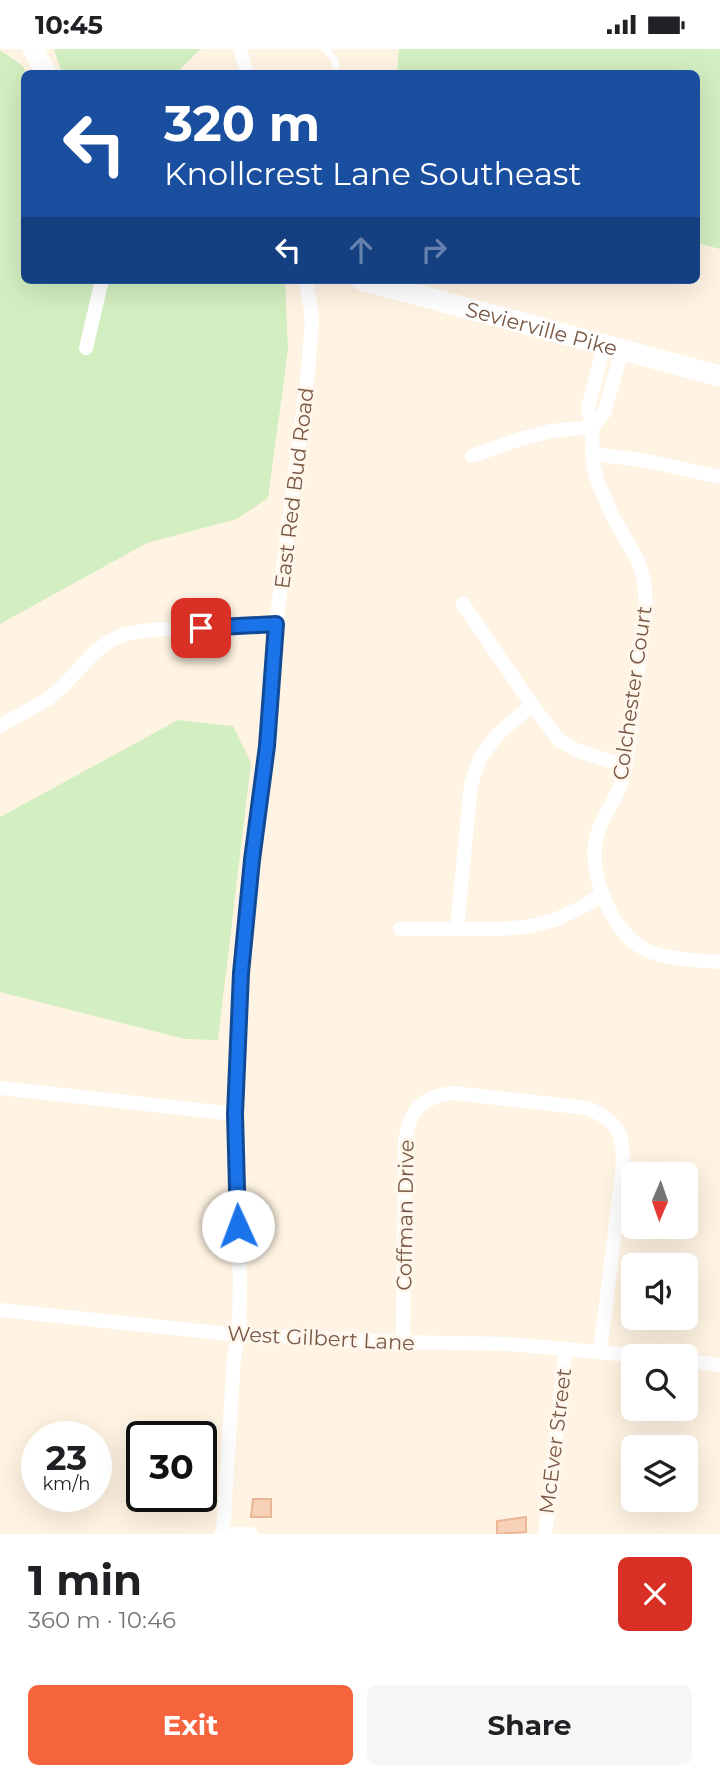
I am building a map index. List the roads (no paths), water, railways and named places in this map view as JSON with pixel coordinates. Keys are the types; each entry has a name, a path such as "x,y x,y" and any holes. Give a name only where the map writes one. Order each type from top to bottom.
{"street":[{"path":"33,49 44,70"},
{"path":"242,49 246,70"},
{"path":"86,348 101,284"},
{"name":"East Red Bud Road","path":"222,1534 234,1356 239,1335 235,1114 241,973 267,746 276,624 310,349 312,320 306,284"},
{"name":"Sevierville Pike","path":"377,284 720,376"},
{"name":"Colchester Court","path":"613,348 604,413 592,427 592,454 598,483 613,517 638,561 644,580 646,605 625,766 620,787 597,836 594,858 596,876 620,929 632,942 648,951 666,956 720,962"},
{"path":"472,456 551,431 592,427"},
{"path":"592,454 642,460 720,477"},
{"path":"463,604 559,740 578,751 625,766"},
{"path":"0,726 48,699 93,654 108,642 125,634 150,630 276,624"},
{"path":"457,928 471,784 480,758 498,734 532,705"},
{"path":"400,929 526,927 555,920 603,894"},
{"path":"0,1088 235,1114"},
{"name":"Coffman Drive","path":"403,1342 407,1125 423,1103 438,1095 453,1093 587,1108 601,1114 619,1132 623,1146 622,1174 600,1352"},
{"name":"West Gilbert Lane","path":"0,1310 239,1335 508,1344 621,1354"},
{"name":"McEver Street","path":"545,1534 566,1348"},
{"path":"698,1362 720,1365"},
{"path":"222,1534 251,1534"}],"lane":[{"path":"326,49 336,66"}]}
